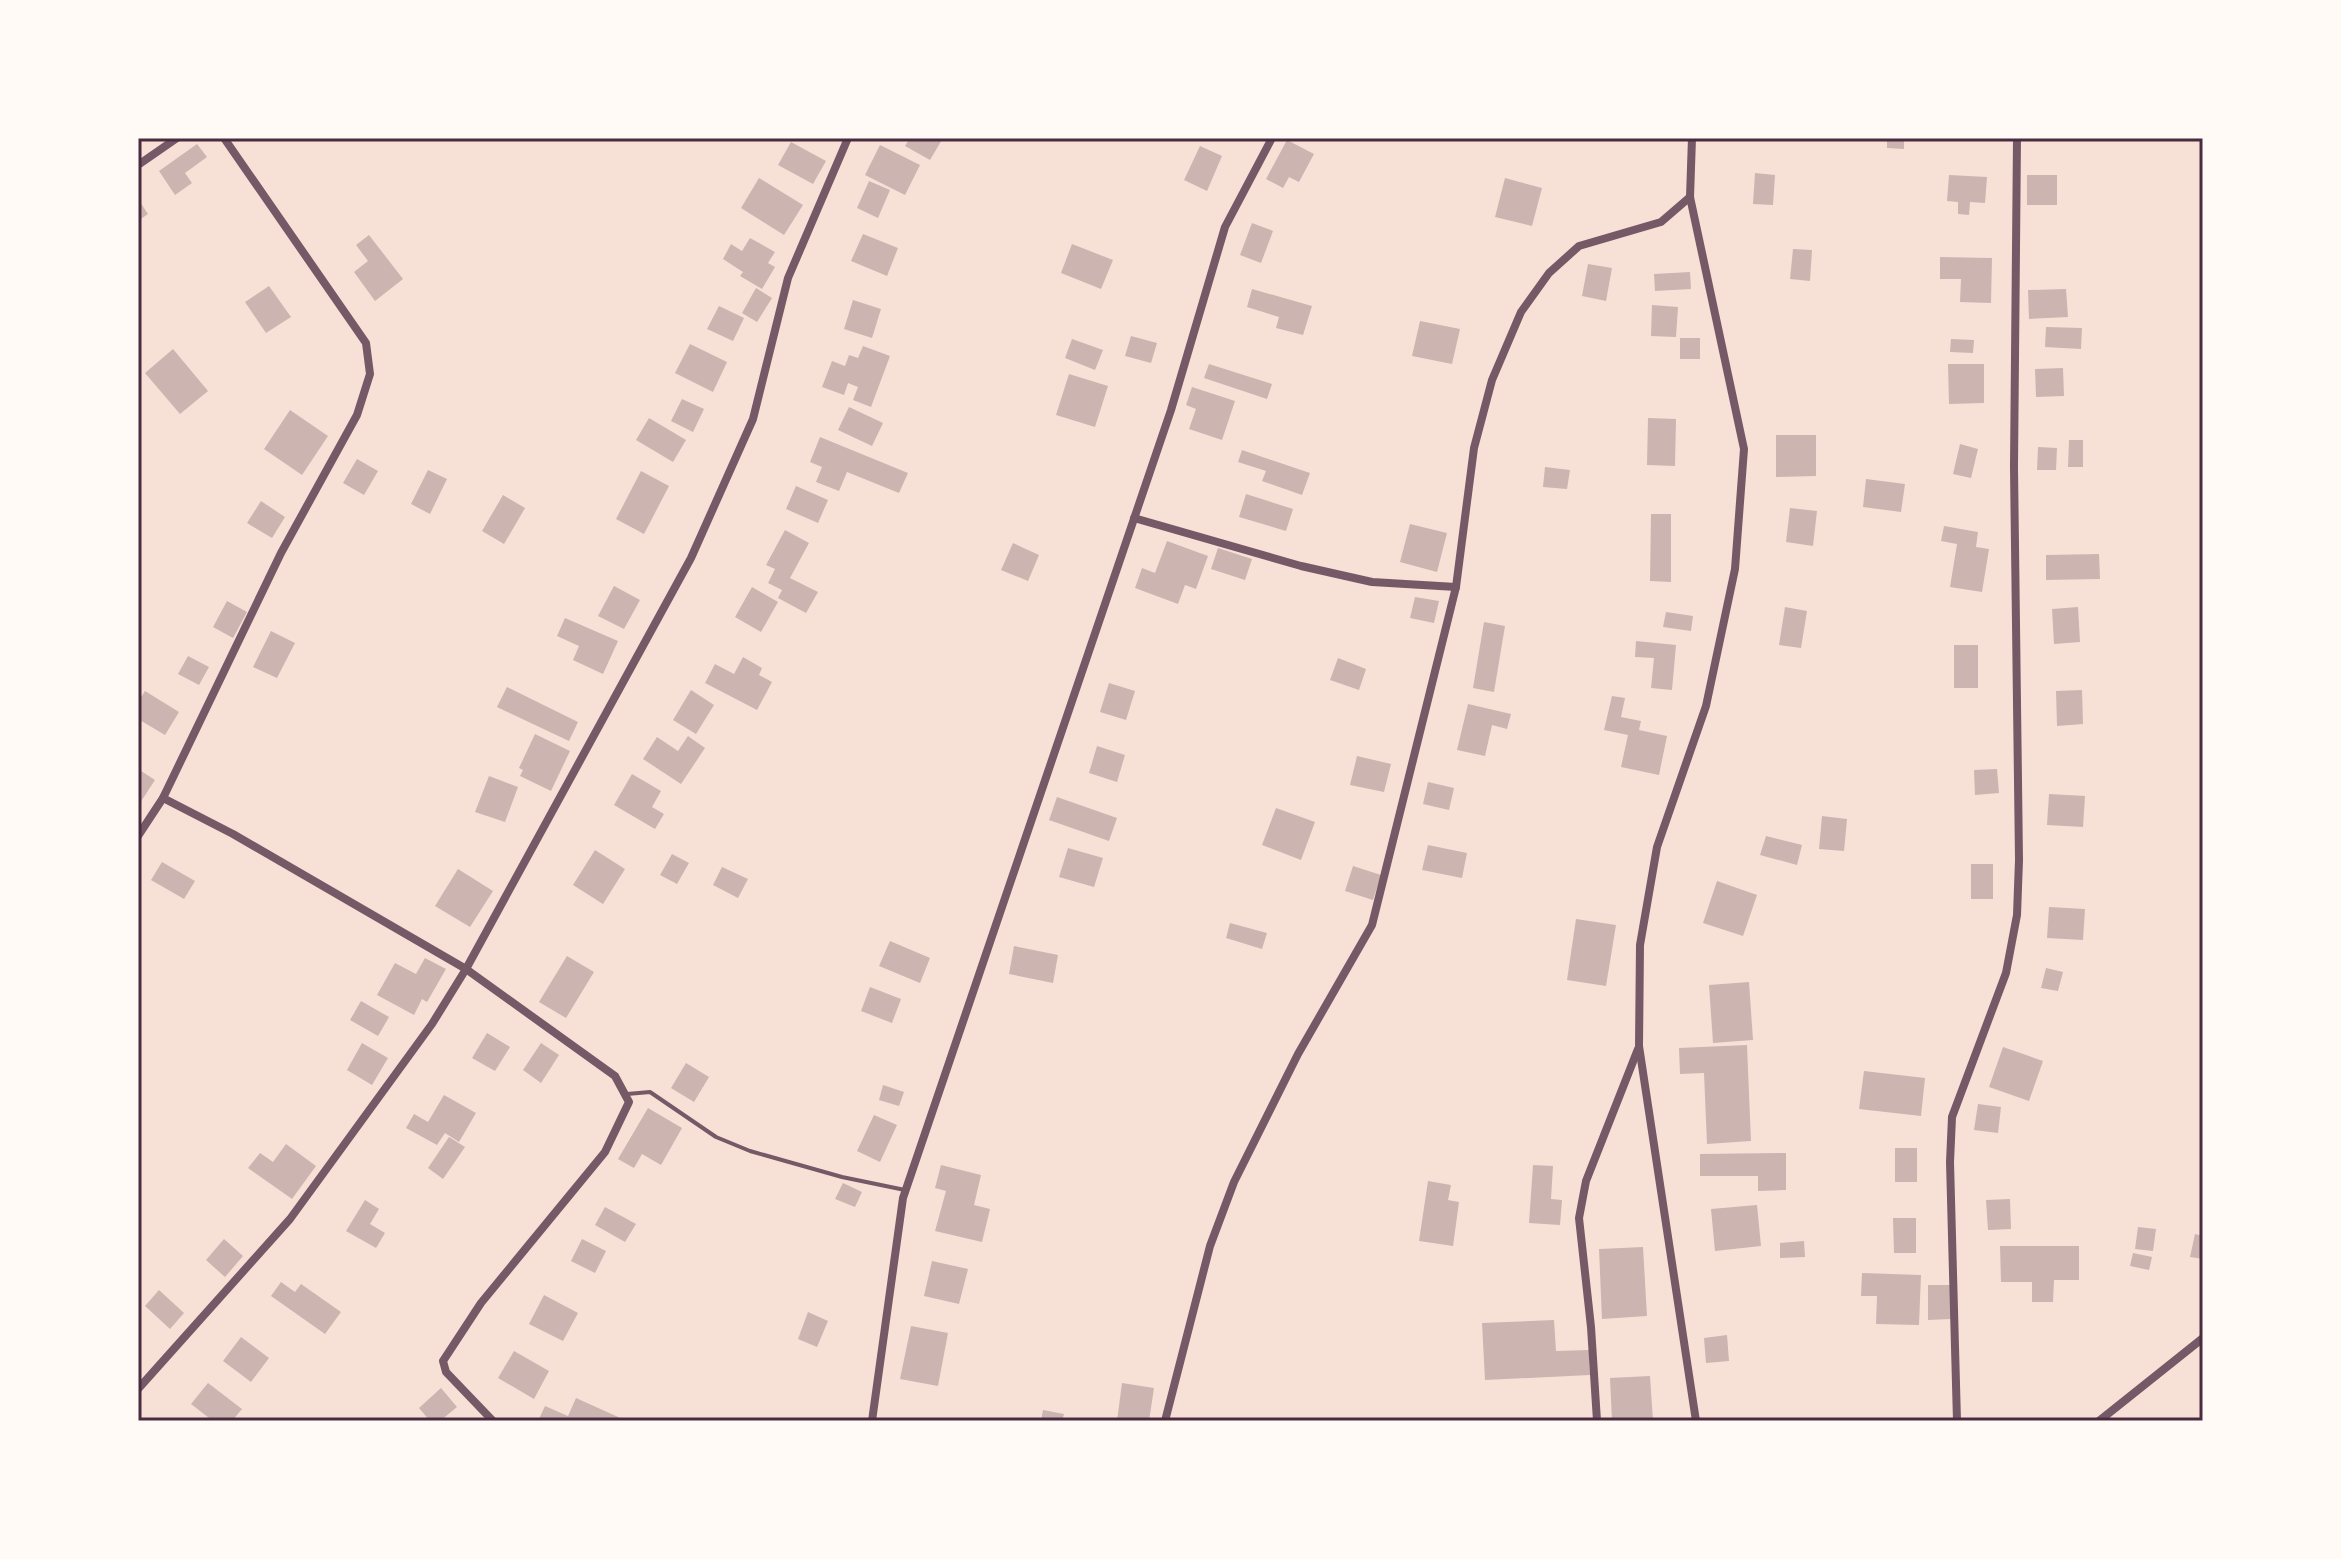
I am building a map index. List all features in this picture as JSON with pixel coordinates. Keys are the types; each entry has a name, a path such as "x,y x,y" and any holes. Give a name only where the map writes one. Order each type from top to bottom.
{"street":[{"path":"138,165 177,138"},
{"path":"138,836 163,798 281,553 357,415 370,374 366,343 224,138"},
{"path":"138,1389 290,1219 432,1024 466,969 691,558 753,419 788,278 848,138"},
{"path":"872,1421 906,1191 1171,410 1225,227 1272,138"},
{"path":"1692,138 1690,197 1744,449 1735,569 1709,691 1657,847 1640,945 1639,1046 1696,1421"},
{"path":"1957,1421 1950,1162 1952,1117 2006,973 2017,915 2019,874 2014,467 2017,138"},
{"path":"1165,1421 1210,1246 1234,1182 1298,1054 1372,925 1456,587 1474,448 1492,380 1521,312 1549,273 1579,246 1661,222 1690,197"},
{"path":"1134,518 1301,566 1372,582 1456,587"},
{"path":"163,798 233,834 466,969 615,1076 625,1094 629,1102 605,1152 481,1303 443,1361 446,1372 493,1421"},
{"path":"1597,1421 1579,1218 1586,1181 1639,1046"},
{"path":"2099,1421 2203,1338"}],"lane":[{"path":"625,1094 650,1092 716,1137 750,1151 906,1191"}],"building":[{"path":"910,138 943,138 930,160 905,146"},
{"path":"1887,138 1904,138 1904,149 1887,148"},
{"path":"1287,140 1314,154 1299,182 1289,177 1283,188 1266,179"},
{"path":"791,142 826,161 813,184 778,165"},
{"path":"197,144 207,157 185,173 192,183 175,195 159,171"},
{"path":"880,145 920,165 905,195 865,175"},
{"path":"1200,146 1222,156 1207,191 1184,180"},
{"path":"1755,173 1775,175 1773,205 1753,204"},
{"path":"1949,175 1987,177 1985,203 1970,202 1969,215 1958,214 1958,202 1947,201"},
{"path":"2027,175 2057,175 2057,205 2027,205"},
{"path":"759,178 803,205 784,235 741,208"},
{"path":"1505,178 1542,188 1532,226 1495,217"},
{"path":"869,181 890,190 878,218 857,208"},
{"path":"138,199 148,214 138,221"},
{"path":"1252,223 1273,231 1261,263 1240,255"},
{"path":"863,234 898,248 887,276 851,261"},
{"path":"369,235 403,279 375,301 354,272 368,261 356,245"},
{"path":"750,238 775,252 768,263 775,267 762,289 740,276 743,272 723,259 731,244 742,251"},
{"path":"1072,244 1113,260 1101,289 1061,273"},
{"path":"1793,249 1812,250 1810,281 1790,279"},
{"path":"1940,257 1992,258 1991,303 1960,302 1961,279 1940,279"},
{"path":"1588,264 1612,268 1606,301 1582,296"},
{"path":"1690,272 1691,289 1655,291 1654,274"},
{"path":"269,286 291,317 266,333 245,302"},
{"path":"756,288 772,298 757,322 742,313"},
{"path":"1252,289 1312,306 1303,335 1276,328 1279,317 1247,307"},
{"path":"2066,289 2068,317 2029,319 2028,290"},
{"path":"853,300 881,309 872,338 844,329"},
{"path":"1652,305 1678,307 1676,337 1651,336"},
{"path":"719,306 744,318 733,341 707,329"},
{"path":"1420,321 1460,329 1452,364 1412,356"},
{"path":"2046,327 2082,328 2081,349 2045,347"},
{"path":"1131,336 1157,343 1151,363 1125,356"},
{"path":"1680,338 1700,338 1700,359 1680,359"},
{"path":"1072,339 1103,350 1095,370 1065,358"},
{"path":"1951,339 1974,340 1973,353 1950,352"},
{"path":"690,344 727,362 713,392 675,373"},
{"path":"863,346 890,356 871,407 853,400 858,387 848,383 844,395 822,387 832,361 845,366 849,355 858,358"},
{"path":"173,349 208,391 180,414 145,373"},
{"path":"1209,364 1272,384 1267,399 1204,378"},
{"path":"1948,364 1984,364 1984,403 1949,404"},
{"path":"2063,368 2064,396 2036,397 2035,369"},
{"path":"1069,374 1108,386 1095,427 1056,415"},
{"path":"1192,387 1235,401 1222,440 1189,429 1196,409 1186,405"},
{"path":"682,399 704,409 693,432 671,421"},
{"path":"849,407 883,423 872,446 838,430"},
{"path":"290,410 328,436 302,475 264,449"},
{"path":"649,418 686,440 673,462 636,440"},
{"path":"1648,418 1676,419 1675,466 1647,465"},
{"path":"1776,435 1816,435 1816,476 1776,477"},
{"path":"820,437 908,473 899,493 847,472 839,491 816,482 822,467 810,462"},
{"path":"2069,440 2083,440 2083,467 2068,467"},
{"path":"1960,444 1978,449 1971,478 1953,474"},
{"path":"2038,447 2057,448 2056,470 2037,470"},
{"path":"1242,450 1310,473 1302,495 1262,481 1266,471 1238,462"},
{"path":"357,459 378,471 364,495 343,483"},
{"path":"1545,467 1570,470 1567,489 1543,487"},
{"path":"428,470 447,479 430,514 411,504"},
{"path":"641,471 669,486 644,534 616,519"},
{"path":"1866,479 1905,484 1901,512 1863,507"},
{"path":"796,486 828,500 818,523 786,509"},
{"path":"1246,494 1293,509 1286,531 1239,517"},
{"path":"503,495 525,508 504,544 482,531"},
{"path":"261,501 285,517 272,538 247,523"},
{"path":"1790,508 1817,511 1813,546 1786,542"},
{"path":"1651,514 1671,514 1671,582 1650,581"},
{"path":"1410,524 1447,533 1437,572 1400,562"},
{"path":"1944,526 1978,532 1976,547 1989,549 1982,592 1950,587 1957,544 1941,541"},
{"path":"785,530 809,543 790,578 818,592 806,613 778,598 782,590 768,583 775,569 766,565"},
{"path":"1167,541 1208,556 1196,589 1185,585 1178,604 1135,588 1142,568 1155,573"},
{"path":"1013,543 1039,555 1028,581 1001,570"},
{"path":"1218,548 1252,559 1245,580 1211,569"},
{"path":"2099,554 2100,579 2046,580 2046,555"},
{"path":"614,586 640,600 624,629 598,616"},
{"path":"752,587 778,602 761,632 735,617"},
{"path":"1415,597 1439,601 1434,623 1410,618"},
{"path":"227,601 247,612 233,638 213,627"},
{"path":"1785,607 1807,611 1801,648 1779,645"},
{"path":"2078,607 2080,642 2054,644 2052,609"},
{"path":"1666,612 1693,616 1691,631 1663,627"},
{"path":"565,618 618,641 603,674 573,660 579,646 557,636"},
{"path":"1484,622 1505,626 1494,692 1473,688"},
{"path":"271,631 295,643 277,678 253,667"},
{"path":"1636,641 1676,645 1672,690 1651,688 1654,658 1635,657"},
{"path":"1954,645 1978,645 1978,688 1954,688"},
{"path":"188,656 209,667 199,685 178,674"},
{"path":"743,657 762,668 759,675 772,682 757,710 705,683 715,664 734,674"},
{"path":"1338,658 1366,669 1359,690 1330,680"},
{"path":"1109,683 1135,691 1126,720 1100,712"},
{"path":"507,687 578,722 569,741 497,707"},
{"path":"691,690 714,705 696,734 673,720"},
{"path":"2082,690 2083,724 2057,726 2056,691"},
{"path":"145,691 179,712 165,735 138,719 138,702"},
{"path":"1612,696 1625,698 1621,717 1641,721 1639,730 1667,736 1659,775 1621,767 1628,735 1604,730"},
{"path":"1468,704 1511,714 1507,729 1492,725 1485,756 1457,750"},
{"path":"535,734 570,751 551,791 520,776 523,770 519,768"},
{"path":"688,736 705,748 681,784 643,759 657,737 678,751"},
{"path":"1097,746 1125,755 1117,782 1089,773"},
{"path":"1357,756 1391,764 1384,792 1350,785"},
{"path":"138,769 155,780 138,806"},
{"path":"1997,769 1999,793 1975,795 1974,770"},
{"path":"632,774 661,791 652,807 664,814 655,829 614,805"},
{"path":"489,776 518,787 505,822 475,812"},
{"path":"1428,782 1454,788 1449,810 1423,804"},
{"path":"2049,794 2085,796 2083,827 2047,825"},
{"path":"1057,797 1117,818 1109,841 1049,820"},
{"path":"1276,808 1315,822 1301,860 1262,845"},
{"path":"1822,816 1847,819 1844,851 1819,849"},
{"path":"1766,836 1802,845 1797,865 1760,855"},
{"path":"1428,845 1467,853 1462,878 1422,870"},
{"path":"1068,848 1103,858 1094,887 1059,877"},
{"path":"595,850 625,869 603,904 573,885"},
{"path":"672,854 689,863 677,884 660,875"},
{"path":"162,862 195,881 184,899 151,880"},
{"path":"1971,864 1993,864 1993,899 1971,899"},
{"path":"1353,866 1381,875 1373,900 1345,891"},
{"path":"722,867 748,879 738,898 713,885"},
{"path":"458,869 493,891 470,927 435,906"},
{"path":"1717,881 1757,895 1743,936 1703,923"},
{"path":"2049,907 2085,909 2083,940 2047,938"},
{"path":"1576,919 1616,925 1606,986 1567,980"},
{"path":"1230,923 1267,933 1262,949 1226,938"},
{"path":"890,941 930,958 920,983 879,966"},
{"path":"1014,946 1058,955 1053,983 1009,974"},
{"path":"567,956 594,972 566,1018 539,1002"},
{"path":"425,958 446,969 427,1002 422,999 414,1015 377,995 395,963 416,974"},
{"path":"2046,968 2063,972 2058,991 2041,988"},
{"path":"1749,982 1753,1040 1713,1043 1709,985"},
{"path":"870,987 901,999 892,1023 861,1011"},
{"path":"361,1001 389,1017 378,1036 350,1020"},
{"path":"487,1033 510,1047 495,1071 472,1058"},
{"path":"362,1043 388,1058 372,1085 347,1070"},
{"path":"541,1043 559,1055 541,1083 523,1070"},
{"path":"1747,1045 1751,1141 1707,1144 1704,1073 1680,1074 1679,1048"},
{"path":"2003,1047 2043,1061 2029,1101 1989,1087"},
{"path":"686,1063 709,1077 694,1102 671,1088"},
{"path":"1864,1071 1925,1078 1921,1116 1859,1109"},
{"path":"883,1085 904,1092 899,1106 879,1100"},
{"path":"444,1095 476,1113 459,1142 445,1133 437,1145 406,1128 414,1114 428,1122"},
{"path":"1978,1104 2001,1107 1998,1133 1974,1130"},
{"path":"648,1108 682,1128 661,1165 642,1154 634,1168 618,1159"},
{"path":"874,1115 897,1125 880,1162 857,1151"},
{"path":"449,1137 465,1147 443,1179 428,1168"},
{"path":"286,1144 316,1166 292,1199 248,1168 260,1153 273,1162"},
{"path":"1895,1148 1917,1148 1917,1182 1895,1182"},
{"path":"1786,1153 1786,1190 1758,1191 1758,1176 1700,1176 1700,1154"},
{"path":"941,1165 981,1175 974,1205 990,1209 982,1242 935,1231 946,1191 935,1188"},
{"path":"1533,1165 1553,1166 1551,1199 1562,1200 1560,1225 1529,1223"},
{"path":"1428,1181 1451,1185 1448,1200 1459,1202 1453,1246 1419,1241"},
{"path":"843,1183 862,1192 855,1207 835,1199"},
{"path":"2010,1199 2011,1229 1988,1230 1986,1200"},
{"path":"365,1200 379,1209 370,1224 385,1233 376,1248 346,1231"},
{"path":"1757,1205 1761,1246 1715,1251 1711,1209"},
{"path":"605,1207 636,1224 625,1242 595,1225"},
{"path":"1893,1218 1916,1218 1916,1253 1894,1253"},
{"path":"2138,1227 2156,1229 2153,1251 2135,1249"},
{"path":"2195,1234 2203,1236 2203,1259 2190,1257"},
{"path":"224,1239 243,1256 225,1277 206,1260"},
{"path":"582,1239 606,1251 595,1273 571,1261"},
{"path":"1804,1241 1805,1257 1780,1258 1780,1243"},
{"path":"2000,1246 2079,1246 2079,1280 2054,1280 2053,1302 2032,1302 2032,1282 2001,1282"},
{"path":"1643,1247 1647,1316 1602,1319 1599,1249"},
{"path":"2133,1253 2152,1257 2149,1270 2130,1266"},
{"path":"932,1261 968,1269 959,1304 924,1296"},
{"path":"1862,1273 1921,1275 1919,1325 1876,1324 1877,1296 1861,1296"},
{"path":"281,1282 295,1292 301,1284 341,1312 325,1334 271,1296"},
{"path":"1928,1285 1951,1285 1951,1319 1928,1320"},
{"path":"159,1290 184,1313 170,1329 145,1306"},
{"path":"544,1295 578,1313 563,1341 529,1324"},
{"path":"808,1312 828,1321 817,1347 798,1339"},
{"path":"1554,1320 1556,1351 1589,1350 1590,1375 1485,1380 1482,1323"},
{"path":"911,1326 948,1333 938,1386 900,1379"},
{"path":"1727,1335 1729,1361 1706,1363 1704,1338"},
{"path":"241,1337 269,1358 251,1382 223,1361"},
{"path":"514,1351 549,1371 534,1399 498,1378"},
{"path":"1650,1376 1653,1421 1612,1421 1610,1378"},
{"path":"208,1383 242,1409 232,1421 213,1421 191,1404"},
{"path":"1122,1383 1154,1388 1149,1421 1117,1421"},
{"path":"441,1388 457,1407 440,1421 430,1421 419,1408"},
{"path":"576,1398 627,1421 538,1421 545,1406 568,1416"},
{"path":"1043,1410 1064,1414 1062,1421 1041,1421"}]}
